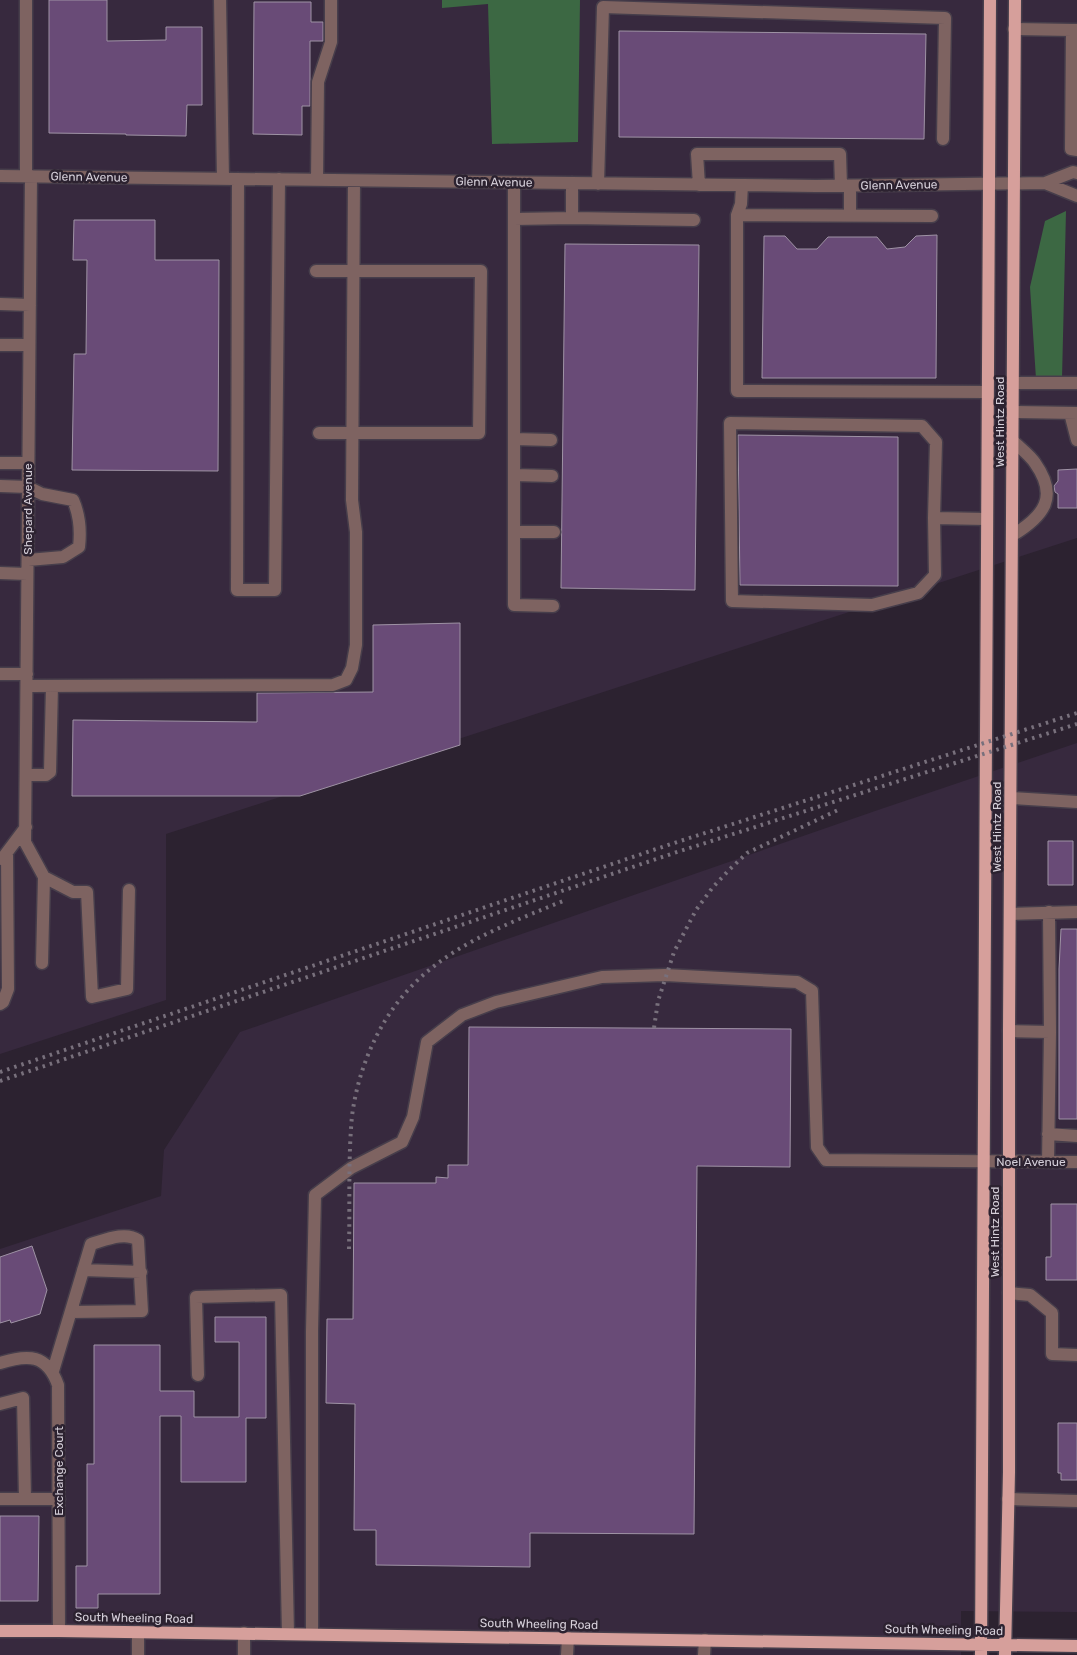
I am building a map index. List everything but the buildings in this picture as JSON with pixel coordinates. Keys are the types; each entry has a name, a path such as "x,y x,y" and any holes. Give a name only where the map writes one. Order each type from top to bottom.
{"main road":[{"name":"West Hintz Road","path":"981,1650 990,0"},
{"name":"West Hintz Road","path":"1005,1650 1008,1499 1015,0"},
{"name":"South Wheeling Road","path":"0,1631 705,1640 981,1650 1077,1646"}],"street":[{"name":"Shepard Avenue","path":"26,0 30,305 25,842 44,877"},
{"path":"220,0 223,179"},
{"path":"317,180 318,82 331,42 331,0"},
{"path":"598,184 603,7 945,18 943,139"},
{"path":"1014,29 1074,30 1071,149 1077,150"},
{"path":"698,185 697,154 840,154 850,216"},
{"path":"1045,183 1073,172 1077,173"},
{"name":"Glenn Avenue","path":"0,176 846,186 1045,183"},
{"path":"238,179 237,590 275,590 279,180"},
{"path":"0,674 52,686 333,685 346,680 352,668 356,645 356,532 352,500 354,180"},
{"path":"514,183 514,605 554,606"},
{"path":"572,183 572,218"},
{"path":"1045,183 1077,196"},
{"path":"742,185 741,204 737,215 737,391 987,392"},
{"path":"737,215 932,216"},
{"path":"514,219 694,220"},
{"path":"316,271 481,271 479,433 319,433"},
{"path":"0,304 30,305"},
{"path":"0,345 29,345"},
{"path":"1014,383 1077,383"},
{"path":"1014,412 1074,413 1077,439"},
{"path":"730,423 922,426 936,442 934,518 935,575 918,592 872,605 732,601 730,423"},
{"path":"514,439 551,440"},
{"path":"1013,441 1035,462 1045,481 1048,495 1042,510 1029,525 1013,535"},
{"path":"0,463 28,464"},
{"path":"514,475 552,476"},
{"path":"0,486 28,487 42,494 73,500 79,515 81,535 79,547 63,557 28,560"},
{"path":"934,518 986,518"},
{"path":"514,532 554,532"},
{"path":"0,573 27,574"},
{"path":"26,775 46,775 50,772 52,686"},
{"path":"1011,798 1077,802"},
{"path":"0,1004 3,1002 8,989 4,857 26,827"},
{"path":"42,964 44,877 73,892 88,892 92,997 127,989 129,890"},
{"path":"1048,1162 1049,912"},
{"path":"1010,914 1077,912"},
{"name":"Noel Avenue","path":"312,1634 312,1330 315,1195 350,1168 402,1142 414,1117 427,1042 462,1015 496,1002 602,978 665,975 797,982 812,991 817,1147 826,1160 1077,1162"},
{"path":"1009,1031 1050,1032"},
{"path":"1048,1134 1077,1136"},
{"path":"0,1363 17,1358 31,1358 42,1361 53,1371 91,1244 122,1236 133,1236 138,1240 142,1311 71,1312"},
{"path":"83,1270 140,1272"},
{"path":"1009,1293 1030,1295 1052,1313 1052,1354 1077,1355"},
{"path":"198,1376 196,1297 280,1295 288,1634"},
{"name":"Exchange Court","path":"53,1371 58,1385 60,1631"},
{"path":"0,1404 23,1398 25,1499"},
{"path":"0,1499 59,1499"},
{"path":"1008,1499 1077,1501"},
{"path":"138,1632 138,1655"},
{"path":"244,1633 244,1655"},
{"path":"567,1655 568,1638"},
{"path":"704,1655 705,1640"}],"shaded area":[{"path":"0,0 1077,0 1077,538 166,834 166,1000 0,1054"},
{"path":"1077,743 1077,1612 961,1611 961,1655 0,1655 0,1249 161,1196 164,1150 240,1032 878,810"}],"green space":[{"path":"442,0 580,0 578,142 492,144 488,4 442,8"},
{"path":"1066,211 1062,379 1036,379 1030,287 1045,221"}],"railway":[{"path":"0,1072 671,844 1077,713"},
{"path":"0,1081 674,853 1077,724"},
{"path":"654,1028 658,1001 674,952 696,910 713,887 747,853 838,810"},
{"path":"349,1249 350,1149 353,1107 367,1058 386,1019 405,994 426,973 450,955 503,926 563,901"}]}
